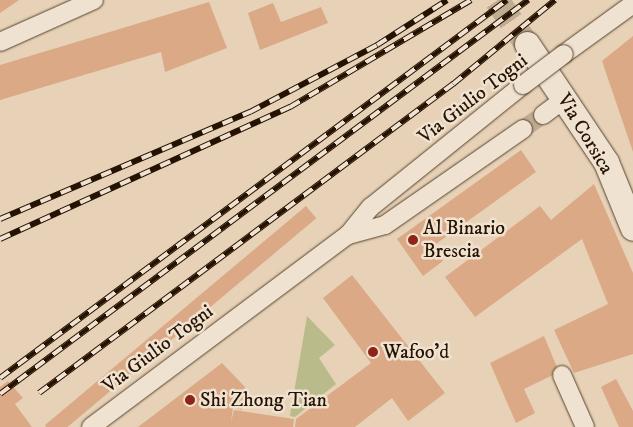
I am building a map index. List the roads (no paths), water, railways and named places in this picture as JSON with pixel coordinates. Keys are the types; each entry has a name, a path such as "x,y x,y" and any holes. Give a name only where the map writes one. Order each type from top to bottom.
{"main road":[{"name":"Via Corsica","path":"527,44 606,162 633,228"}],"street":[{"path":"0,42 94,0"},
{"name":"Via Giulio Togni","path":"91,427 348,235 372,207 523,85 633,4"},
{"path":"543,115 564,99"},
{"name":"Via Giulio Togni","path":"348,235 385,225 523,129"},
{"path":"562,376 585,427"}],"tunnel":[{"path":"497,0 527,44"},
{"path":"523,129 543,115"}],"railway":[{"path":"0,219 250,112 377,45 447,0"},
{"path":"0,239 290,107 471,0"},
{"path":"0,378 507,0"},
{"path":"0,394 528,0"},
{"path":"39,393 453,84 555,0"}],"place":[{"name":"Al Binario Brescia","path":"413,240"},
{"name":"Wafoo'd","path":"373,352"},
{"name":"Shi Zhong Tian","path":"190,400"}]}
